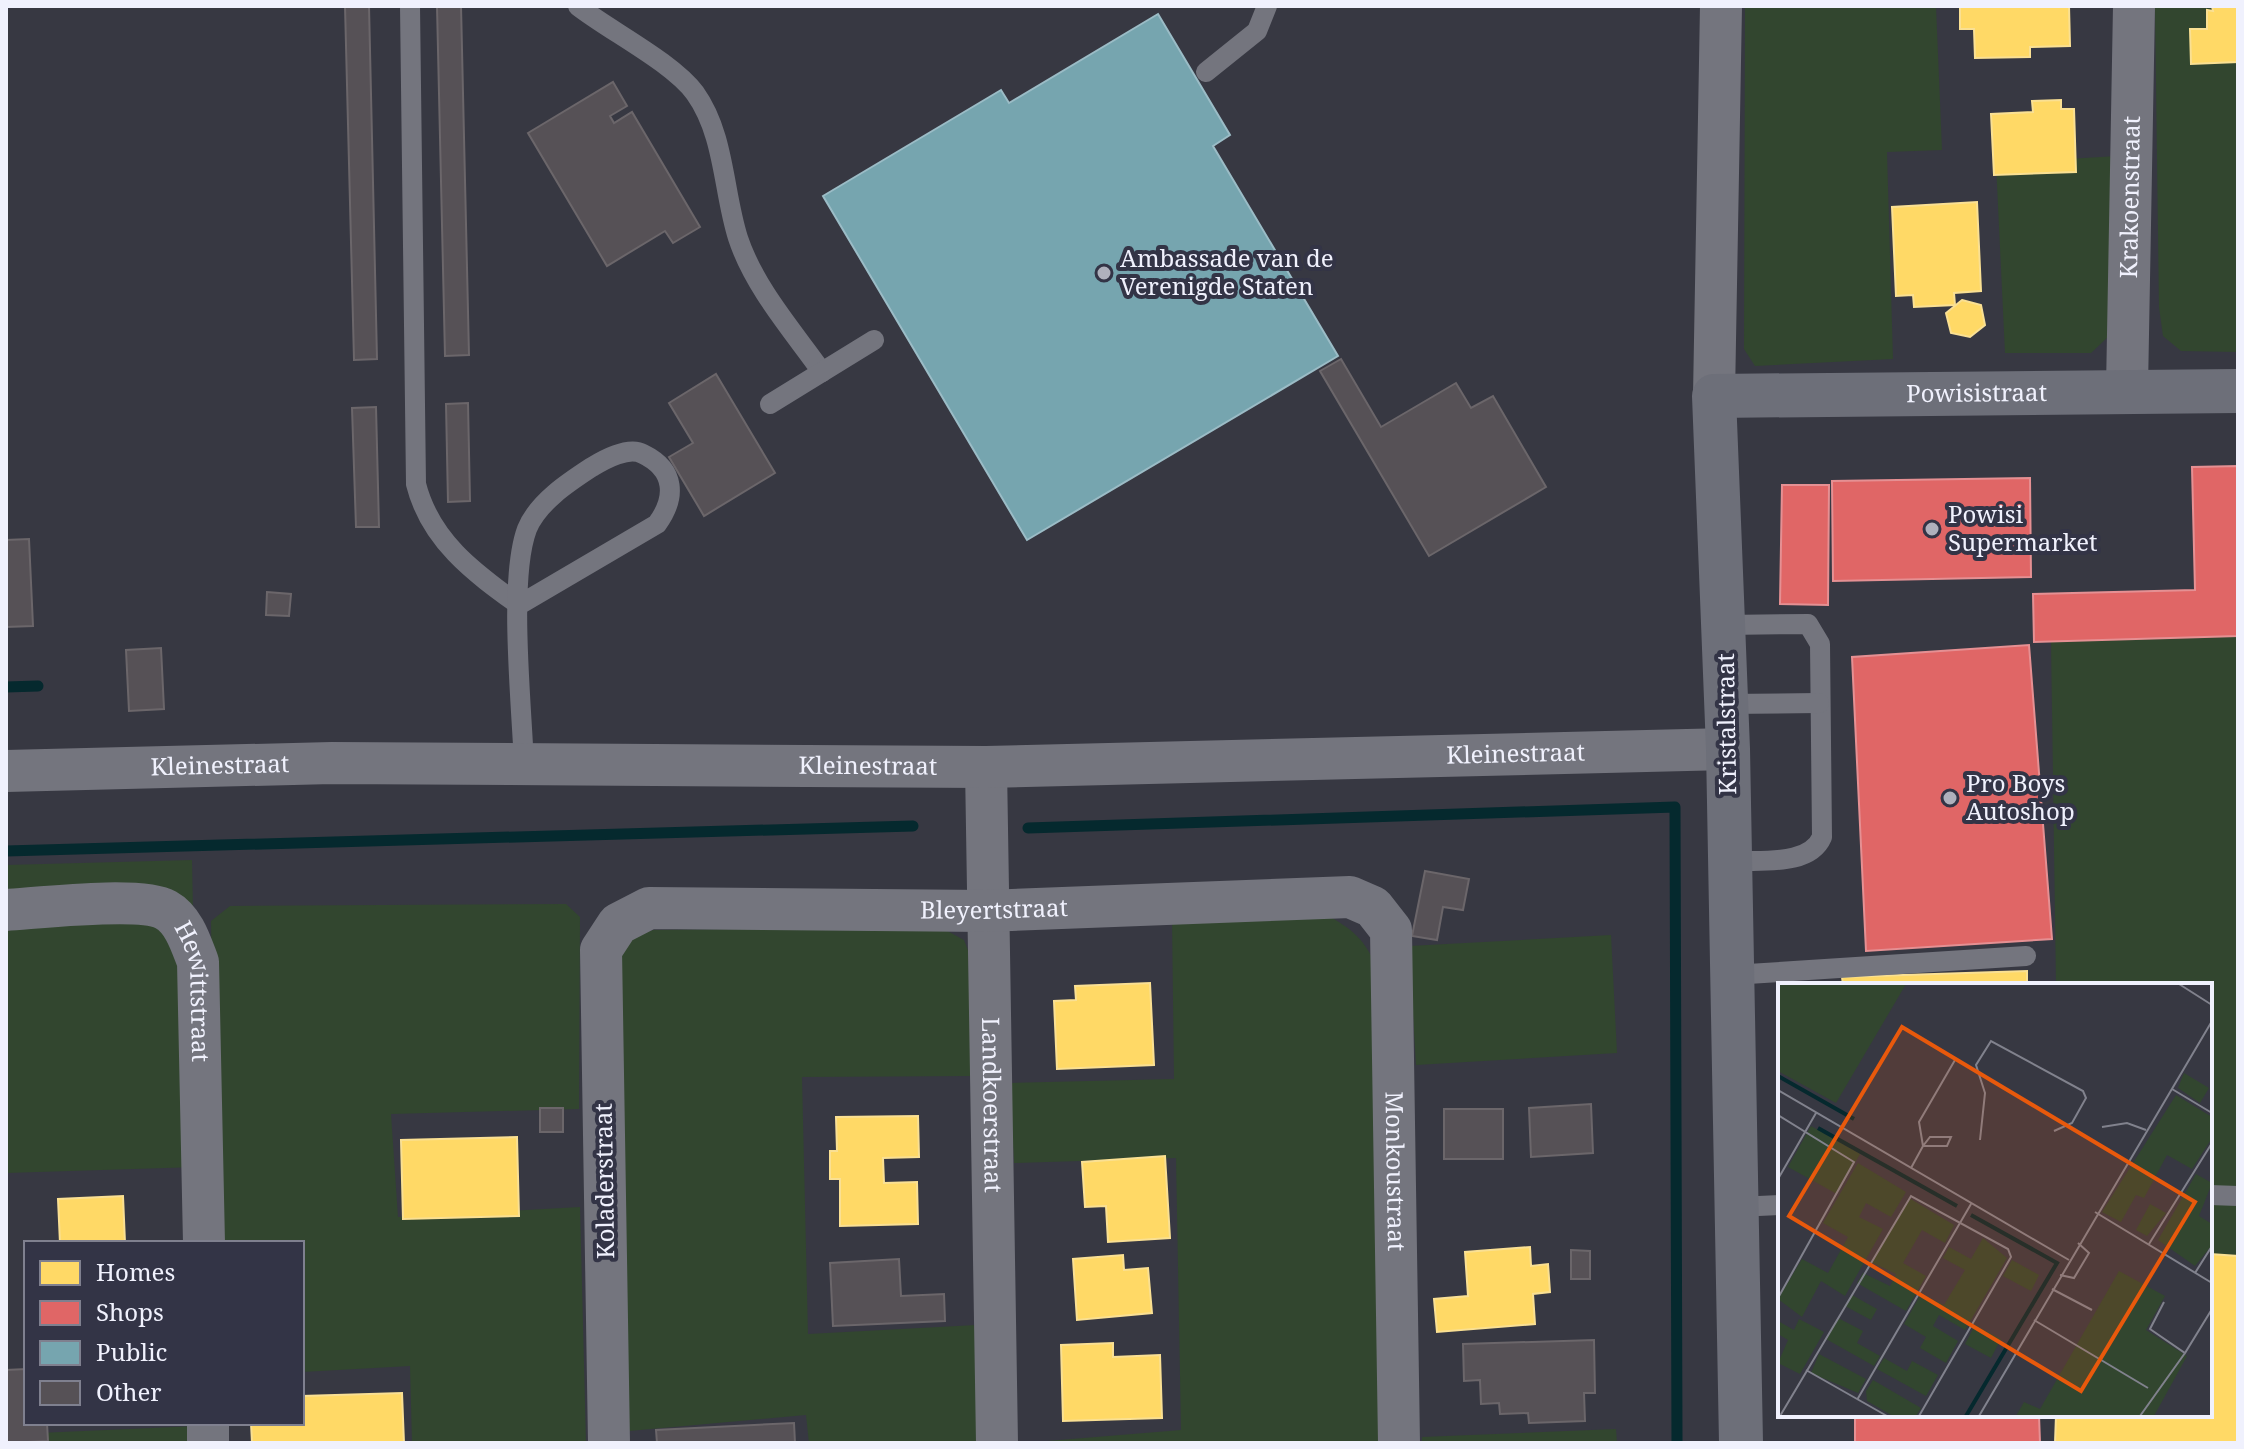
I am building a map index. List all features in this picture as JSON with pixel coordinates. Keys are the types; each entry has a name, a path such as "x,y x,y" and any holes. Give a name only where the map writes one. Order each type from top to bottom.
{"street":[{"name":"Kristalstraat","path":"1721,6 1714,396 1725,625 1741,1443"},
{"name":"Krakoenstraat","path":"2127,389 2134,6"},
{"name":"Powisistraat","path":"1714,396 2127,389 2238,391"},
{"name":"Kleinestraat","path":"6,771 332,763 986,767 1728,749"},
{"name":"Landkoerstraat","path":"986,767 997,1443"},
{"name":"Bleyertstraat","path":"618,924 649,908 986,911 1350,897 1373,907"},
{"name":"Hewittstraat","path":"6,910 144,904 167,910 185,929 198,962 204,1241"},
{"name":"Monkoustraat","path":"1373,907 1391,930 1399,1443"},
{"name":"Koladerstraat","path":"609,1443 601,950 618,924"}],"lane":[{"path":"410,6 416,484 423,511 441,537 474,573 519,605"},
{"path":"578,6 673,73 695,93 722,161 738,240 769,298 822,372"},
{"path":"1206,72 1257,31 1267,6"},
{"path":"770,404 874,340"},
{"path":"519,605 657,524 669,508 672,497 669,480 650,458 641,452 617,455 559,488 528,526 521,553 519,605 524,766"},
{"path":"1725,625 1808,624 1820,644 1822,837 1817,849 1806,856 1730,862"},
{"path":"1726,704 1819,703"},
{"path":"1732,975 2026,956"},
{"path":"2212,1195 2238,1196"},
{"path":"1737,1207 1778,1205"}],"green space":[{"path":"1745,6 1936,6 1942,150 1887,152 1893,359 1755,366 1744,349"},
{"path":"2155,6 2238,6 2238,352 2181,351 2163,336 2159,307"},
{"path":"2118,156 2108,337 2091,353 2005,353 1996,163"},
{"path":"2238,635 2238,1443 2212,1417 2212,983 2056,983 2051,641"},
{"path":"192,860 198,1167 6,1173 6,865"},
{"path":"566,904 580,917 579,1109 391,1114 398,1217 580,1207 586,1443 412,1443 410,1366 304,1372 304,1241 216,1241 211,921 230,906"},
{"path":"1330,917 1360,939 1378,972 1378,1443 1023,1443 1181,1430 1176,1158 1014,1163 1010,1083 1174,1079 1172,920"},
{"path":"940,927 964,940 973,963 975,1076 802,1077 808,1334 976,1325 979,1443 809,1443 806,1415 618,1432 620,941 653,930"},
{"path":"1611,935 1617,1053 1416,1065 1409,946"},
{"path":"198,1426 199,1443 16,1443 15,1434"},
{"path":"1616,1429 1617,1443 1422,1443 1422,1437"}],"building: Homes":[{"path":"1960,6 2069,6 2070,46 2030,47 2030,57 1975,58 1974,29 1960,29"},
{"path":"2212,6 2238,6 2238,62 2191,64 2190,29 2207,29 2207,10 2213,11"},
{"path":"2061,100 2061,109 2074,109 2076,172 1994,175 1991,114 2033,112 2032,101"},
{"path":"1977,202 1981,291 1954,293 1955,305 1914,307 1913,295 1896,296 1892,207"},
{"path":"1962,300 1981,305 1985,325 1970,337 1951,333 1946,313"},
{"path":"2027,971 2027,983 1843,983 1842,977"},
{"path":"1150,983 1154,1065 1057,1069 1054,1001 1076,1000 1075,986"},
{"path":"918,1116 919,1157 883,1158 884,1183 917,1182 918,1224 840,1226 840,1179 830,1179 830,1151 837,1151 836,1117"},
{"path":"517,1137 519,1216 403,1219 401,1140"},
{"path":"1165,1156 1170,1238 1108,1242 1106,1206 1085,1207 1082,1162"},
{"path":"123,1196 125,1241 60,1241 58,1199"},
{"path":"1530,1247 1531,1266 1548,1264 1550,1292 1533,1294 1535,1324 1437,1332 1434,1299 1468,1296 1465,1252"},
{"path":"2212,1254 2238,1256 2238,1443 2055,1443 2056,1417 2212,1417"},
{"path":"1123,1255 1124,1270 1148,1268 1152,1313 1077,1320 1073,1259"},
{"path":"1113,1343 1113,1357 1160,1355 1162,1418 1063,1421 1061,1345"},
{"path":"402,1393 404,1443 252,1443 251,1425 304,1425 304,1396"}],"building: Shops":[{"path":"2238,466 2238,636 2034,642 2033,594 2195,590 2192,467"},
{"name":"Powisi Supermarket","path":"2030,478 2031,577 1833,581 1832,481"},
{"path":"1782,485 1829,485 1828,605 1780,604"},
{"name":"Pro Boys Autoshop","path":"2029,645 2052,939 1866,951 1852,657"},
{"path":"1855,1417 2039,1417 2040,1443 1855,1443"}],"building: Public":[{"path":"1158,14 1230,135 1213,146 1338,356 1027,540 823,196 1001,90 1009,103"}],"building: Other":[{"path":"345,6 369,6 377,359 354,360"},
{"path":"437,6 461,6 469,355 445,356"},
{"path":"613,82 627,106 610,116 614,123 632,112 700,227 673,243 665,231 607,266 528,133"},
{"path":"1341,359 1381,427 1456,383 1471,408 1493,396 1546,487 1429,556 1320,371"},
{"path":"716,374 775,473 704,516 669,457 693,443 669,403"},
{"path":"468,403 470,501 448,502 446,404"},
{"path":"376,407 379,527 356,527 352,408"},
{"path":"29,539 33,626 6,627 6,540"},
{"path":"267,592 291,594 289,616 266,615"},
{"path":"161,648 164,709 129,711 126,650"},
{"path":"1425,871 1469,879 1463,910 1443,907 1437,940 1412,936"},
{"path":"1591,1104 1593,1153 1531,1157 1529,1108"},
{"path":"540,1108 563,1108 563,1132 540,1132"},
{"path":"1444,1109 1503,1109 1503,1159 1444,1159"},
{"path":"1571,1250 1590,1251 1590,1279 1571,1279"},
{"path":"899,1259 901,1296 944,1294 945,1321 833,1326 830,1263"},
{"path":"1594,1340 1595,1393 1584,1393 1585,1421 1529,1423 1528,1413 1500,1414 1499,1403 1481,1404 1480,1380 1464,1381 1463,1344"},
{"path":"24,1369 24,1425 47,1425 48,1441 6,1443 6,1370"},
{"path":"794,1423 795,1443 657,1443 656,1430"}],"waterway":[{"path":"6,687 38,686"},
{"path":"1028,828 1675,807 1677,1443"},
{"path":"6,851 913,826"}],"place":[{"name":"Ambassade van de Verenigde Staten","path":"1104,273"},
{"name":"Powisi Supermarket","path":"1932,529"},
{"name":"Pro Boys Autoshop","path":"1950,798"}]}
